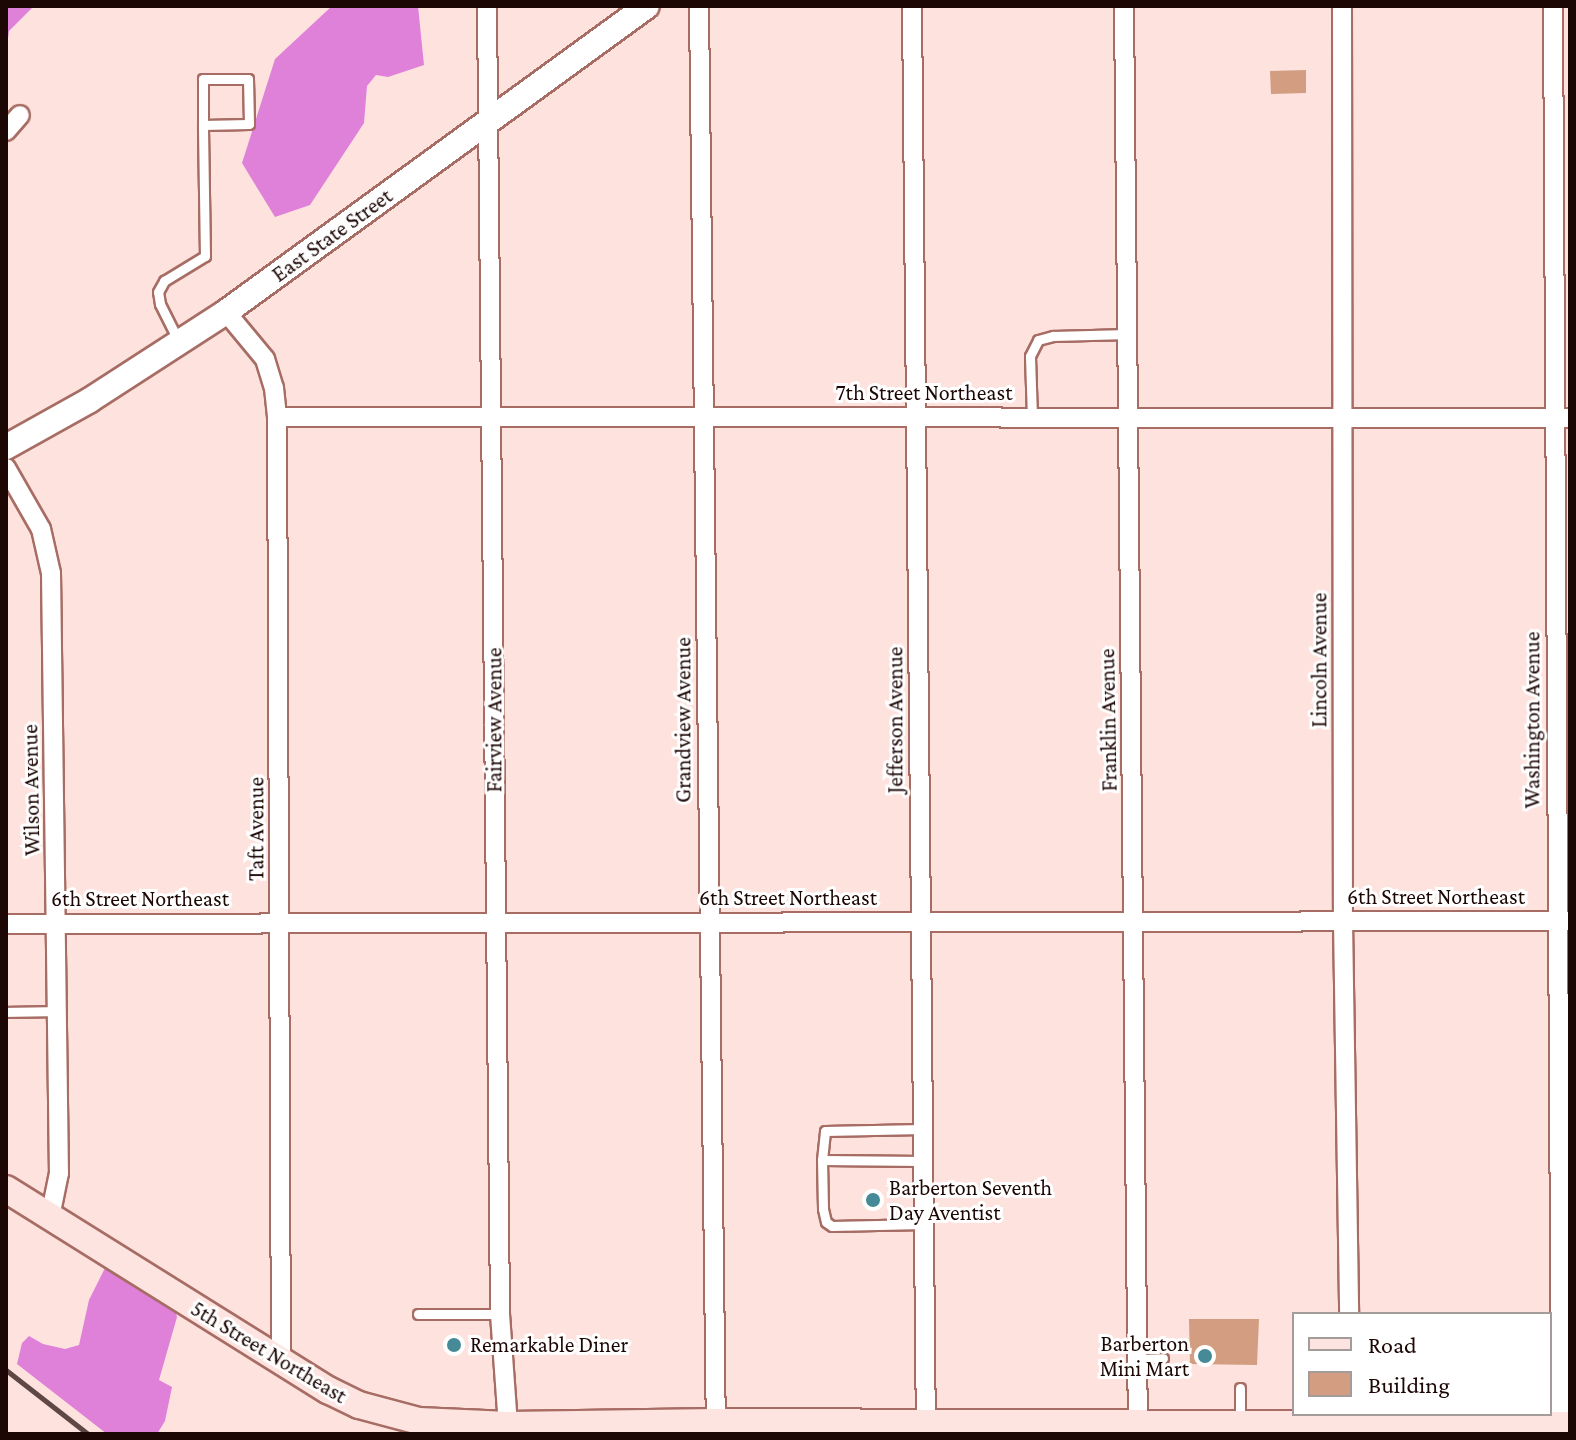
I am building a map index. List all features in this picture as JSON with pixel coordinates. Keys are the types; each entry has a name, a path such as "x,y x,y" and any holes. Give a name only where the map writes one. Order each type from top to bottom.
{"main road":[{"name":"5th Street Northeast","path":"6,1189 328,1390 392,1416 510,1430 1306,1429 1350,1424 1564,1428"}],"street":[{"name":"Fairview Avenue","path":"487,6 500,1314 510,1430"},
{"name":"East State Street","path":"6,447 90,400 226,312 647,6"},
{"name":"Grandview Avenue","path":"699,6 716,1428"},
{"name":"Jefferson Avenue","path":"912,6 926,1429"},
{"name":"Franklin Avenue","path":"1124,6 1138,1428"},
{"name":"Lincoln Avenue","path":"1342,6 1343,921 1349,1312"},
{"name":"Washington Avenue","path":"1553,6 1562,418 1564,1428"},
{"path":"6,131 20,115"},
{"name":"Taft Avenue","path":"226,312 265,359 274,388 277,417 281,1361"},
{"name":"7th Street Northeast","path":"277,417 1562,418"},
{"name":"Wilson Avenue","path":"6,468 41,529 51,573 59,1173 50,1217"},
{"name":"6th Street Northeast","path":"6,924 1564,921"}],"lane":[{"path":"180,343 160,304 158,292 164,281 205,256 203,125 203,79 248,79 249,124 203,125"},
{"path":"1032,417 1030,356 1038,340 1128,334"},
{"path":"6,1012 57,1011"},
{"path":"922,1129 825,1131 823,1209 826,1222 832,1226 924,1224"},
{"path":"822,1160 923,1161"},
{"path":"418,1314 500,1314"},
{"path":"1138,1359 1163,1358"},
{"path":"1240,1388 1245,1427"}],"shaded area":[{"path":"6,6 34,6 9,31 6,53"},
{"path":"332,6 418,6 424,65 388,77 376,75 367,86 364,123 310,205 275,217 242,163 275,59"},
{"path":"105,1268 121,1272 174,1305 177,1317 159,1380 172,1387 165,1421 157,1434 107,1434 17,1364 22,1343 29,1336 43,1344 65,1349 79,1345 89,1300"}],"building":[{"path":"1306,70 1306,93 1271,94 1270,71"},
{"path":"1189,1319 1259,1319 1257,1365 1190,1364"}],"railway":[{"path":"6,1370 88,1434"}],"place":[{"name":"Barberton Seventh Day Aventist","path":"873,1200"},
{"name":"Remarkable Diner","path":"454,1345"},
{"name":"Barberton Mini Mart","path":"1205,1356"}]}
